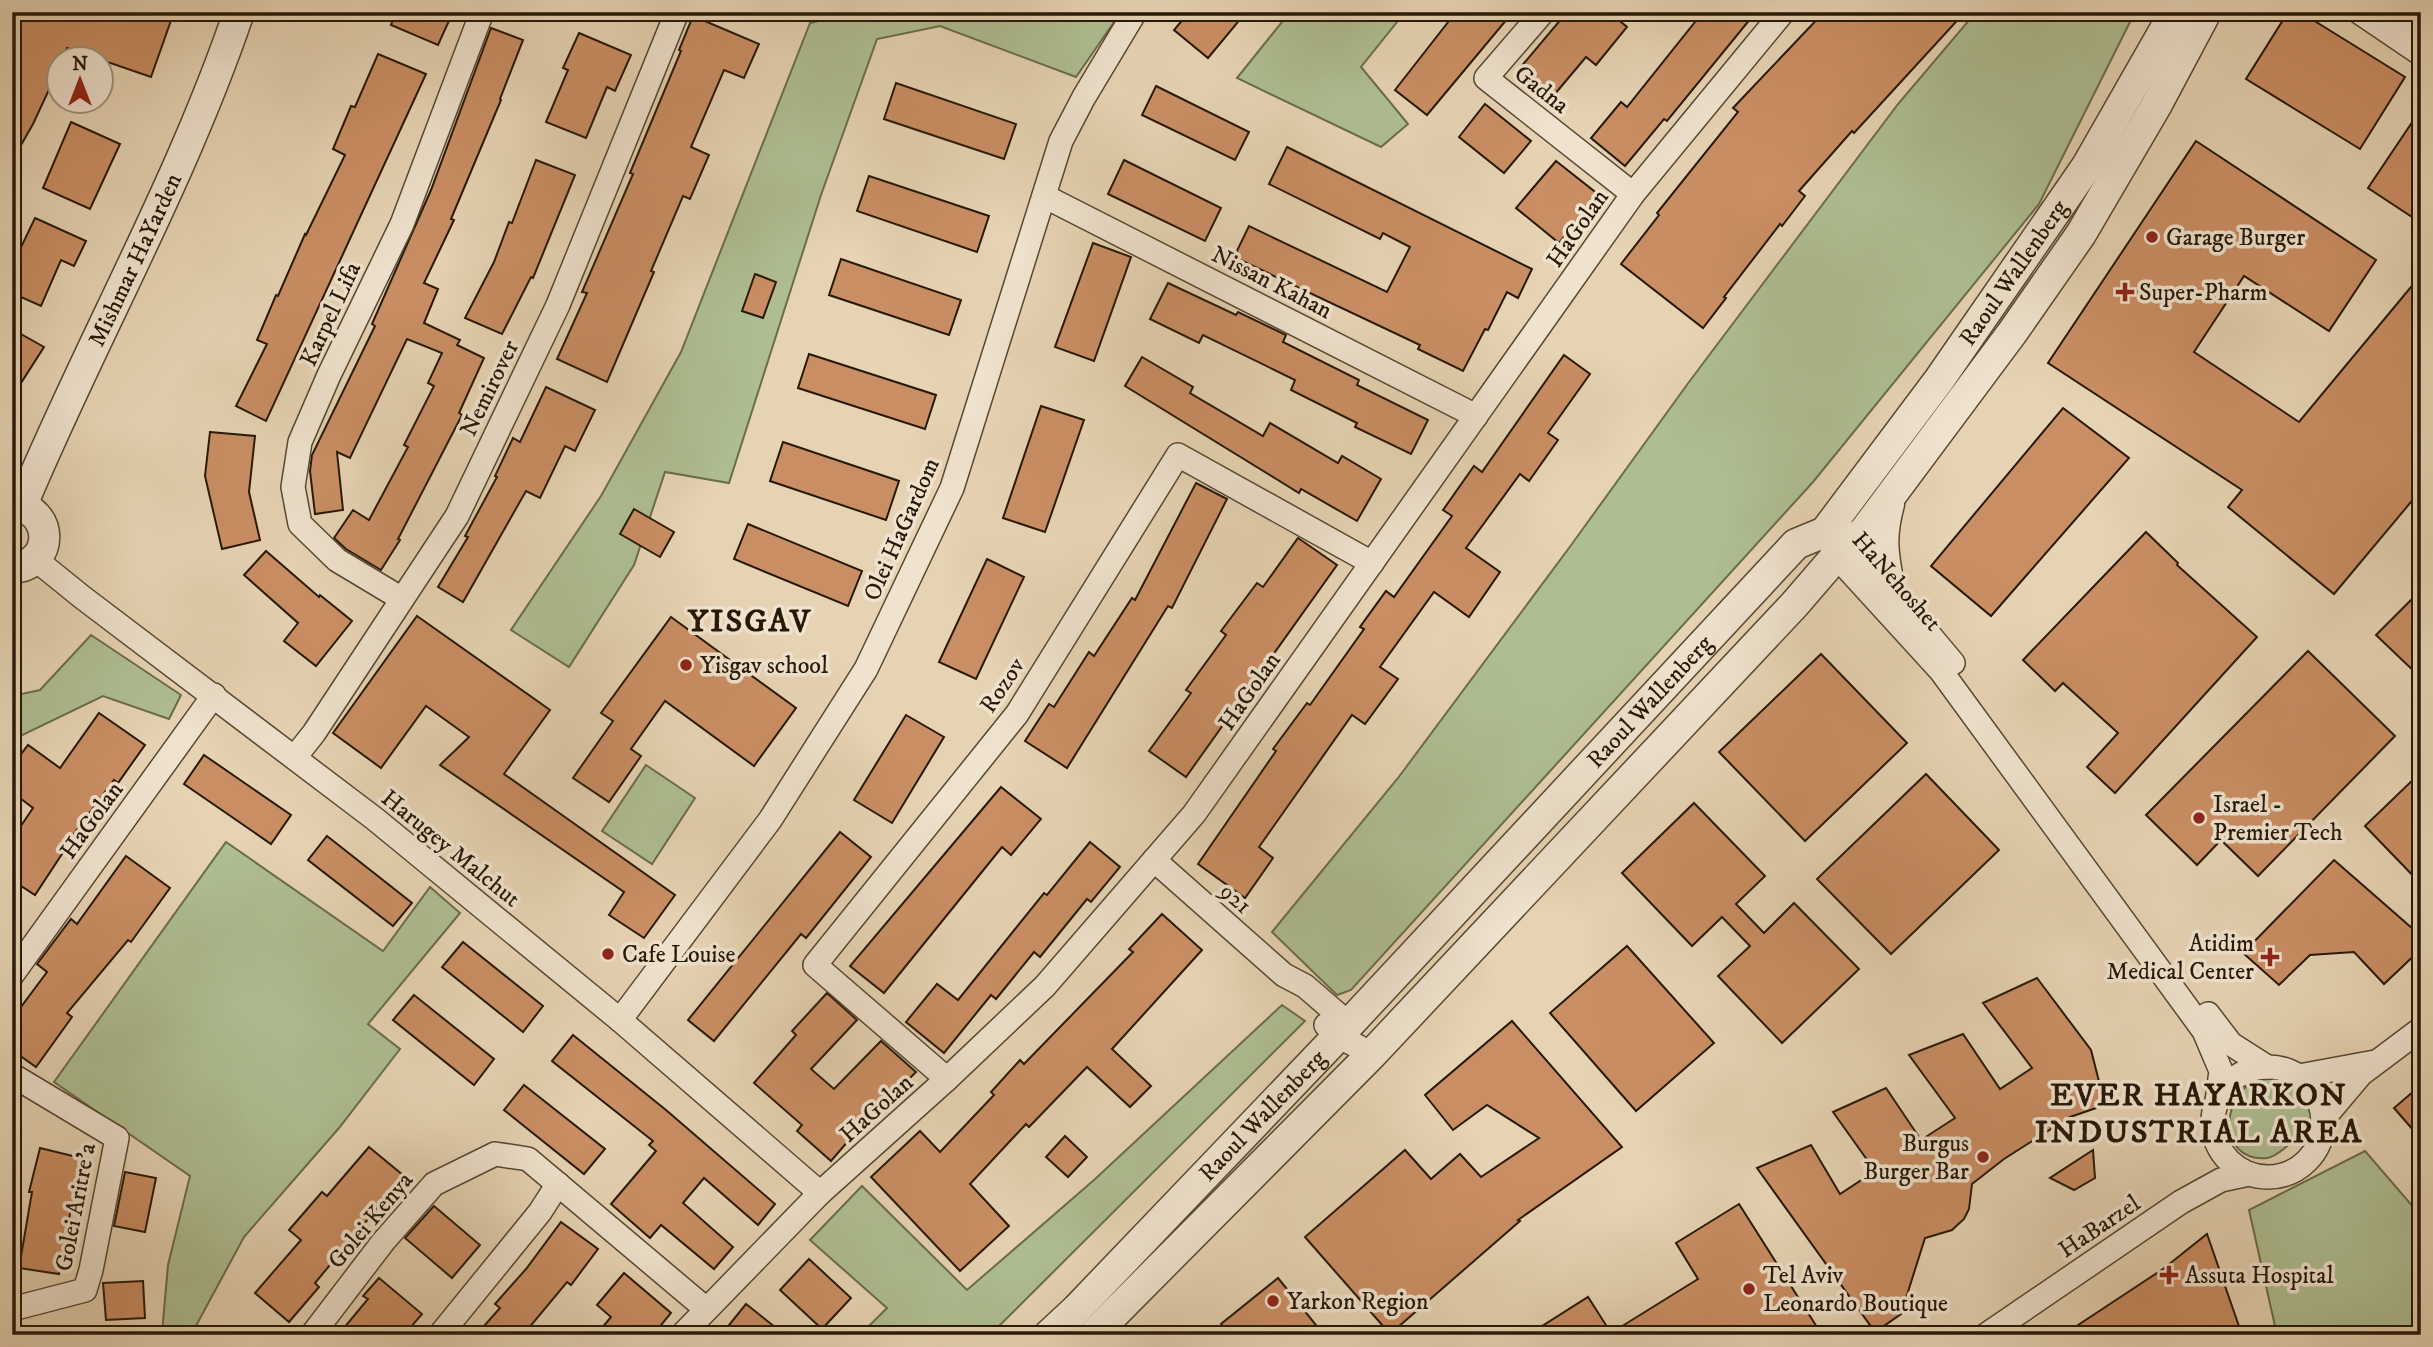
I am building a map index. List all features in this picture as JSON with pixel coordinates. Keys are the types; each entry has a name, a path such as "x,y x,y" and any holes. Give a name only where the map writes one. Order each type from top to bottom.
{"street":[{"name":"Mishmar HaYarden","path":"17,505 171,184 239,12"},
{"name":"Karpel Lifa","path":"402,599 337,560 300,524 293,487 300,443 329,375 402,224 482,12"},
{"name":"Nemirover","path":"295,757 314,733 457,516 558,305 677,12"},
{"name":"Olei HaGardom","path":"620,1020 770,820 866,669 952,488 1061,142 1084,97 1135,12"},
{"name":"Gadna","path":"1544,12 1486,78 1633,194"},
{"name":"HaGolan","path":"682,1335 820,1193 1045,986 1194,814 1633,194 1783,12"},
{"name":"Raoul Wallenberg","path":"1093,1335 1241,1184 1269,1179 1283,1170 1385,1068 1372,1054 1794,605 1939,380 2087,166 2175,12"},
{"name":"Raoul Wallenberg","path":"1049,1335 1077,1309 1343,1030 1796,544 1837,542 1863,533 2012,333 2081,234 2206,12"},
{"path":"2359,12 2421,54"},
{"path":"2395,12 2421,29"},
{"name":"Nissan Kahan","path":"1044,196 1476,416"},
{"name":"Rozov","path":"947,1079 815,965 1017,714 1178,455 1372,563"},
{"path":"1889,586 1882,550 1882,527 1890,499"},
{"path":"17,505 39,518 44,528 42,550 24,564"},
{"name":"HaNehoshet","path":"1837,542 1889,586 1951,660 2223,1035 2231,1044 2267,1067"},
{"name":"HaNehoshet","path":"1837,542 1941,671 2204,1031 2221,1071 2217,1102"},
{"name":"Harugey Malchut","path":"24,564 82,597 375,819 620,1020 820,1193"},
{"name":"HaGolan","path":"12,975 214,695"},
{"name":"921","path":"1154,860 1284,975 1305,986 1343,1030"},
{"path":"2323,1119 2361,1074 2421,1029"},
{"path":"1343,1030 1372,1054"},
{"path":"2299,1076 2378,1061"},
{"path":"2267,1067 2283,1069 2299,1076 2316,1095 2323,1119 2322,1138 2312,1156 2288,1174 2269,1177 2249,1174 2227,1159 2213,1128 2217,1102 2233,1080 2249,1071 2267,1067"},
{"name":"Golei Aritre'a","path":"12,1075 117,1138 85,1290 12,1309"},
{"name":"Golei Kenya","path":"312,1335 383,1242 434,1184 495,1154 528,1159 706,1309"},
{"name":"HaBarzel","path":"1986,1335 2181,1202 2221,1180 2249,1174"},
{"path":"440,1335 540,1212 558,1184"}],"green space":[{"path":"857,12 1121,12 1076,77 940,26 877,39 821,195 729,483 665,472 634,565 569,667 511,630 601,496 681,352 810,23"},
{"path":"1290,12 1405,12 1361,67 1408,124 1381,147 1237,78"},
{"path":"1976,12 2135,12 2039,204 1813,482 1351,990 1337,995 1272,932 1398,778 1689,382 1898,104"},
{"path":"91,635 181,695 169,719 103,696 18,737 12,745 12,696 40,690"},
{"path":"646,765 695,798 652,864 602,831"},
{"path":"226,842 383,951 430,887 460,913 368,1024 400,1049 339,1128 244,1237 191,1335 154,1335 162,1333 168,1265 190,1176 54,1082"},
{"path":"1282,1005 1305,1021 990,1335 860,1335 887,1308 810,1240 862,1186 967,1290 1094,1180"},
{"path":"2266,1076 2290,1079 2304,1086 2314,1099 2316,1107 2315,1121 2309,1129 2267,1158 2251,1156 2239,1149 2232,1138 2229,1124 2238,1095 2250,1084"},
{"path":"2365,1151 2421,1216 2421,1335 2277,1335 2249,1210"}],"building":[{"path":"18,12 174,12 151,77 116,65 116,46 46,46 46,96 12,161 12,25"},
{"path":"396,12 453,12 438,45 391,25"},
{"path":"1189,12 1226,12 1238,22 1208,58 1174,30"},
{"path":"1456,12 1513,12 1427,115 1395,90"},
{"path":"1567,12 1609,12 1627,27 1596,65 1586,57 1549,101 1515,74"},
{"path":"1703,12 1756,12 1667,121 1664,119 1625,166 1591,138 1621,102 1627,107"},
{"path":"1824,12 1965,12 1799,191 1805,196 1782,226 1780,224 1703,328 1621,264 1659,215 1657,213 1738,112 1733,108"},
{"path":"2288,12 2300,12 2405,77 2360,149 2246,79"},
{"path":"693,16 759,44 744,78 724,70 691,147 709,155 690,199 683,196 607,382 557,359 587,293 582,292 633,174 630,173"},
{"path":"491,28 523,40 451,219 454,220 424,283 438,289 424,323 460,340 457,345 484,358 459,413 462,415 398,539 400,540 381,570 346,549 334,538 353,510 369,520 408,447 404,445 434,386 428,383 442,353 407,339 350,458 337,452 343,510 315,514 310,471 312,455 375,326 372,324 431,190"},
{"path":"579,33 631,55 615,91 607,87 586,138 546,122 568,70 563,68"},
{"path":"378,54 426,74 266,421 236,406 267,344 257,340 276,295 278,296 305,234 345,155 333,149 351,106 355,107"},
{"path":"896,83 1016,124 1004,159 884,119"},
{"path":"1156,86 1249,132 1235,160 1142,115"},
{"path":"1485,104 1531,141 1504,173 1459,137"},
{"path":"2421,109 2421,223 2368,188"},
{"path":"71,122 120,144 90,209 43,188"},
{"path":"2196,141 2376,260 2329,331 2244,276 2194,352 2299,422 2411,287 2421,295 2421,490 2334,594 2228,507 2242,490 2048,363"},
{"path":"1287,147 1532,269 1518,298 1507,292 1463,371 1418,349 1420,345 1234,257 1249,226 1387,292 1410,247 1383,233 1380,239 1269,184"},
{"path":"536,160 575,175 533,278 531,277 502,334 465,318 494,262 509,222 512,223"},
{"path":"1124,160 1221,208 1205,241 1108,194"},
{"path":"1556,161 1599,195 1559,243 1516,208"},
{"path":"869,176 989,216 977,252 857,211"},
{"path":"35,218 86,241 74,266 61,260 41,306 12,293 12,266"},
{"path":"1093,243 1131,257 1094,361 1055,347"},
{"path":"841,259 961,300 949,335 829,295"},
{"path":"755,274 776,282 763,318 742,311"},
{"path":"1168,283 1286,335 1283,342 1359,380 1357,385 1428,420 1411,454 1355,427 1357,423 1291,390 1295,380 1203,335 1199,343 1150,319"},
{"path":"12,329 44,347 12,397"},
{"path":"809,354 936,395 925,429 798,388"},
{"path":"1564,355 1590,374 1548,433 1558,440 1529,481 1520,474 1466,548 1500,572 1469,617 1434,592 1380,667 1398,679 1365,724 1352,715 1259,847 1273,858 1245,898 1198,864 1276,751 1273,749 1307,703 1310,705 1364,629 1360,627 1386,591 1394,597 1452,516 1443,510 1474,466 1482,472"},
{"path":"1142,357 1193,387 1190,393 1263,436 1270,423 1338,463 1342,456 1381,479 1357,521 1301,489 1299,493 1125,386"},
{"path":"546,387 595,410 575,451 565,446 540,498 526,491 463,602 438,587 468,537 465,536 497,477 495,476 513,438 520,442"},
{"path":"1041,406 1084,420 1045,532 1003,518"},
{"path":"2063,408 2129,458 1991,616 1931,566"},
{"path":"210,432 255,436 249,492 260,540 222,549 205,476"},
{"path":"783,442 899,481 886,520 770,481"},
{"path":"1196,483 1227,499 1172,608 1168,606 1067,768 1025,741 1049,704 1054,707 1089,652 1094,656 1132,598 1135,600"},
{"path":"634,509 674,532 660,557 620,534"},
{"path":"748,524 862,571 848,606 734,559"},
{"path":"2146,532 2177,565 2257,637 2115,793 2087,767 2118,733 2063,683 2055,691 2023,660"},
{"path":"1298,538 1337,565 1186,777 1149,751 1191,693 1186,690 1226,635 1221,631 1257,583 1263,587"},
{"path":"266,551 319,597 320,595 352,621 316,666 284,641 298,623 244,575"},
{"path":"987,559 1024,577 976,679 939,662"},
{"path":"2421,590 2421,678 2376,635"},
{"path":"417,616 550,710 504,774 675,895 644,938 609,915 624,892 440,765 469,737 426,706 381,768 333,733"},
{"name":"Yisgav school","path":"671,617 796,708 754,766 665,701 631,749 641,756 609,802 573,778 613,721 601,713"},
{"path":"2308,651 2395,736 2258,876 2221,840 2197,865 2146,815"},
{"path":"1821,654 1907,743 1805,841 1719,752"},
{"path":"99,713 145,745 118,783 114,780 62,850 64,851 35,895 12,880 12,839 33,808 12,792 12,766 28,745 60,768"},
{"path":"906,715 944,737 892,823 854,800"},
{"path":"204,755 291,815 271,844 184,784"},
{"path":"2421,772 2421,884 2365,826"},
{"path":"1926,774 1999,850 1891,954 1817,879"},
{"path":"1001,787 1041,819 1011,855 1002,847 884,993 850,966"},
{"path":"1694,803 1765,876 1736,904 1764,933 1794,903 1859,969 1782,1043 1718,976 1750,946 1722,917 1692,946 1622,873"},
{"path":"840,832 871,857 806,938 801,934 714,1041 688,1020"},
{"path":"327,836 412,903 393,926 308,860"},
{"path":"1090,842 1120,867 1091,902 1087,899 1040,957 1034,952 996,999 991,995 944,1053 906,1022 937,984 958,1000 1044,893 1047,895"},
{"path":"126,856 170,888 131,942 128,940 67,1013 72,1017 36,1067 12,1050 12,1019 47,972 37,964 71,919 77,924"},
{"path":"2334,860 2421,936 2421,949 2384,984 2354,952 2310,955 2279,985 2243,953"},
{"path":"1162,914 1202,950 1112,1049 1151,1086 1130,1107 1087,1067 1029,1127 1026,1124 970,1184 1009,1226 960,1271 871,1177 920,1131 940,1152 994,1095 991,1092 1020,1060 1024,1064 1133,952 1129,949"},
{"path":"463,942 543,1006 523,1032 442,967"},
{"path":"1627,946 1714,1043 1636,1111 1550,1013"},
{"path":"2037,978 2091,1050 2105,1105 2070,1117 2004,1159 1972,1184 1969,1209 1964,1219 1952,1230 1925,1238 1901,1314 1875,1332 1757,1168 1811,1145 1840,1194 1875,1171 1833,1112 1886,1088 1921,1140 1955,1118 1909,1055 1963,1034 2000,1089 2032,1068 1983,1003"},
{"path":"827,993 857,1020 811,1069 834,1089 881,1041 916,1072 881,1107 879,1105 831,1161 797,1131 802,1125 754,1083 796,1035 792,1031"},
{"path":"414,995 494,1059 474,1085 393,1020"},
{"path":"1512,1021 1622,1147 1518,1220 1520,1221 1390,1334 1305,1237 1405,1150 1431,1179 1460,1154 1481,1177 1539,1138 1487,1105 1453,1130 1425,1095"},
{"path":"573,1035 666,1110 775,1204 758,1225 704,1178 683,1203 733,1247 714,1269 661,1225 650,1238 611,1204 656,1151 649,1145 653,1141 552,1061"},
{"path":"524,1085 605,1149 584,1174 504,1110"},
{"path":"2421,1085 2421,1139 2394,1108"},
{"path":"1065,1136 1087,1157 1068,1177 1046,1157"},
{"path":"369,1147 404,1176 315,1283 319,1287 289,1322 255,1293 301,1240 289,1230 322,1192 327,1196"},
{"path":"40,1148 85,1159 72,1203 59,1274 19,1268 32,1192 29,1192"},
{"path":"2093,1150 2095,1178 2074,1190 2050,1178"},
{"path":"125,1172 156,1178 145,1232 114,1226"},
{"name":"Tel Aviv Leonardo Boutique","path":"1739,1204 1822,1335 1528,1335 1588,1297 1611,1333 1698,1279 1676,1243"},
{"path":"434,1206 480,1245 452,1278 405,1238"},
{"path":"561,1222 598,1249 571,1285 567,1282 523,1335 476,1335 500,1308 495,1304 526,1269"},
{"path":"2207,1234 2242,1335 2063,1335 2163,1269"},
{"path":"809,1259 851,1298 822,1329 780,1290"},
{"path":"624,1273 671,1313 653,1335 596,1335 611,1317 597,1305"},
{"path":"379,1278 422,1314 404,1335 338,1335 368,1299 363,1296"},
{"name":"Yarkon Region","path":"1278,1278 1324,1335 1230,1335 1221,1324"},
{"path":"143,1281 145,1318 106,1320 103,1283"},
{"path":"746,1304 785,1335 721,1335"}],"place":[{"name":"Garage Burger","path":"2152,237"},
{"name":"Super-Pharm","path":"2125,292"},
{"name":"Yisgav school","path":"686,665"},
{"name":"Israel - Premier Tech","path":"2199,818"},
{"name":"Cafe Louise","path":"608,954"},
{"name":"Atidim Medical Center","path":"2270,957"},
{"name":"Burgus Burger Bar","path":"1983,1157"},
{"name":"Assuta Hospital","path":"2169,1275"},
{"name":"Tel Aviv Leonardo Boutique","path":"1749,1289"},
{"name":"Yarkon Region","path":"1273,1301"}],"district":[{"name":"YISGAV","path":"750,620"},
{"name":"EVER HAYARKON INDUSTRIAL AREA","path":"2199,1112"}]}
